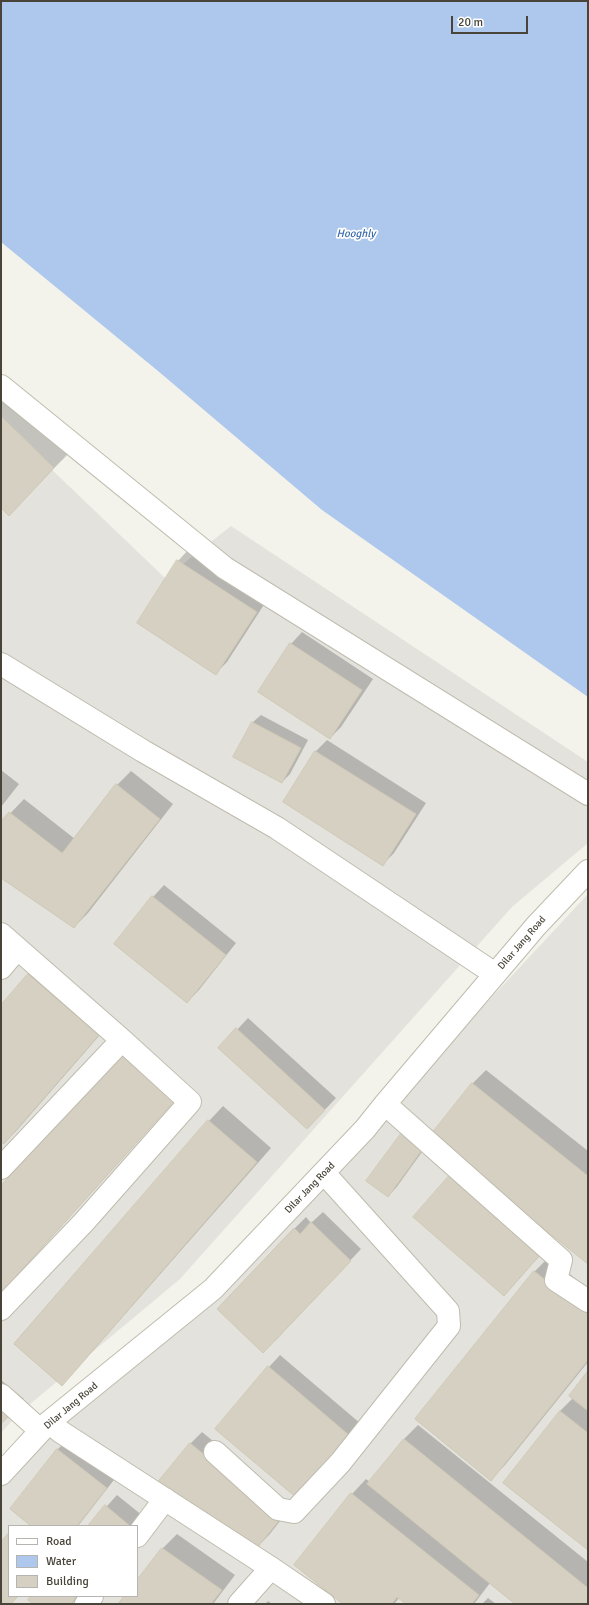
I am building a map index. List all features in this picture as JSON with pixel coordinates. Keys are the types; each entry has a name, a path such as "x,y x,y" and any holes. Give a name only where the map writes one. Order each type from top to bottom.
{"street":[{"path":"1,386 225,568 588,794"},
{"path":"1,664 143,751 277,828 495,974"},
{"name":"Dilar Jang Road","path":"1,1474 45,1426 213,1289 366,1129 384,1104 536,926 588,871"},
{"path":"1,934 190,1102 84,1222 1,1309"},
{"path":"1,968 17,949"},
{"path":"1,1168 122,1040"},
{"path":"384,1104 561,1260 556,1280 588,1301"},
{"path":"215,1452 278,1508 294,1512 340,1463 449,1326 448,1311 324,1173"},
{"path":"1,1395 45,1426 60,1432 271,1568 324,1604"},
{"path":"138,1535 165,1499"},
{"path":"239,1604 271,1568"}],"shaded area":[{"path":"1,421 165,578 231,526 588,762 588,843 512,907 180,1279 17,1415 1,1433"},
{"path":"588,894 588,1604 1,1604 1,1485 35,1445 208,1302"}],"water":[{"name":"Hooghly","path":"1,1 588,1 588,697 322,510 158,371 1,242"}],"building":[{"path":"1,416 54,468 9,516 1,508"},
{"path":"177,560 257,612 216,675 137,623"},
{"path":"290,643 362,690 330,739 258,692"},
{"path":"252,722 301,748 282,783 233,757"},
{"path":"315,751 416,814 383,866 283,802"},
{"path":"116,784 160,819 74,928 1,878 1,821 9,812 62,853"},
{"path":"152,896 226,955 187,1003 114,944"},
{"path":"28,974 99,1035 4,1144 1,1142 1,1005"},
{"path":"236,1028 325,1110 307,1129 218,1048"},
{"path":"122,1051 175,1100 1,1293 1,1186"},
{"path":"472,1083 588,1176 588,1264 429,1137"},
{"path":"208,1120 257,1162 62,1386 14,1344"},
{"path":"403,1131 424,1147 388,1197 366,1181"},
{"path":"449,1176 540,1255 504,1296 413,1217"},
{"path":"311,1222 351,1261 263,1353 217,1309 294,1228 300,1234"},
{"path":"534,1271 588,1314 588,1360 491,1481 415,1419"},
{"path":"268,1366 350,1436 298,1499 215,1429"},
{"path":"588,1371 588,1411 569,1396"},
{"path":"1,1406 11,1414 1,1424"},
{"path":"560,1411 588,1433 588,1550 503,1483"},
{"path":"404,1439 588,1588 588,1604 515,1604 367,1484"},
{"path":"190,1443 281,1518 257,1548 158,1482"},
{"path":"57,1449 107,1488 78,1525 30,1525 10,1509"},
{"path":"351,1493 479,1595 472,1604 406,1604 397,1597 392,1604 343,1604 294,1565"},
{"path":"105,1505 129,1525 89,1525"},
{"path":"8,1534 8,1597 17,1597 11,1604 1,1604 1,1542"},
{"path":"162,1548 222,1590 211,1604 118,1604 123,1597 138,1597 138,1579"},
{"path":"30,1597 76,1597 71,1604 34,1604 28,1600"}]}
